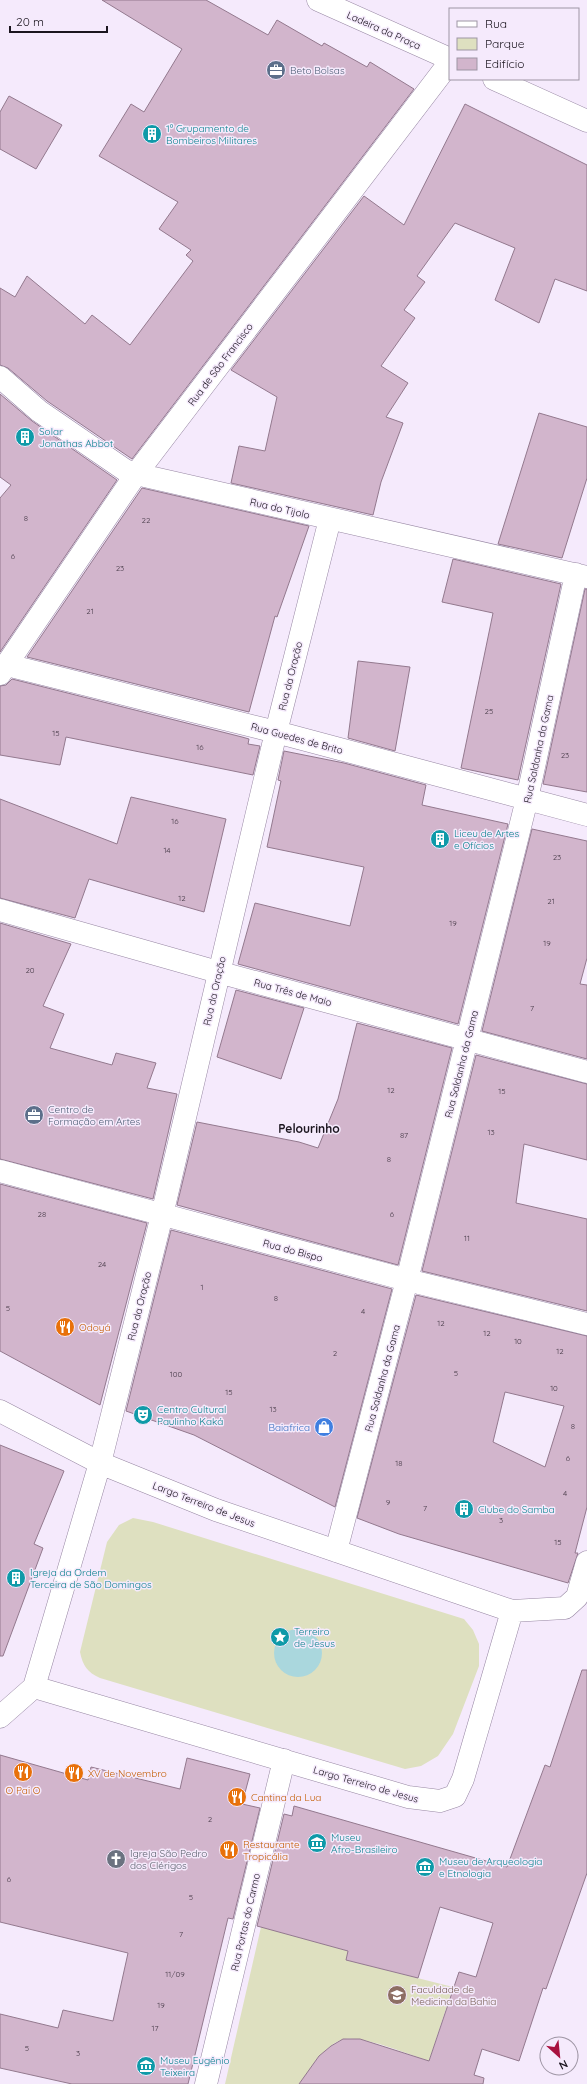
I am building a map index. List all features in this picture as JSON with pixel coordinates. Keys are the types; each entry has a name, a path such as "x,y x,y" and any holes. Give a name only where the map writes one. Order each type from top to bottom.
{"street":[{"name":"Ladeira da Praça","path":"318,0 449,59"},
{"name":"Rua de São Francisco","path":"3,669 136,474 449,63"},
{"path":"496,80 587,121"},
{"name":"Rua do Tijolo","path":"0,377 39,412 125,470 136,474 582,575"},
{"name":"Rua da Oração","path":"100,1463 162,1215 218,972 276,732 330,519"},
{"name":"Rua Saldanha da Gama","path":"336,1551 407,1280 582,575"},
{"name":"Rua Guedes de Brito","path":"3,669 276,732 587,814"},
{"name":"Rua Três de Maio","path":"0,910 218,972 587,1072"},
{"name":"Rua do Bispo","path":"0,1171 407,1280 587,1324"},
{"name":"Largo Terreiro de Jesus","path":"0,1411 100,1463 216,1510 512,1611 463,1779 455,1796 440,1801 419,1799 34,1687"},
{"path":"0,1717 34,1687 100,1463"},
{"path":"512,1611 565,1608 582,1599 587,1562"},
{"name":"Rua Portas do Carmo","path":"206,2084 284,1760"}],"green space":[{"name":"Terreiro de Jesus","path":"133,1518 153,1522 464,1619 473,1630 479,1644 479,1666 453,1734 438,1756 421,1766 405,1769 100,1678 89,1671 84,1665 80,1652 107,1542 119,1525"},
{"path":"261,1927 348,1951 346,1960 453,1987 429,2061 364,2040 345,2039 333,2044 317,2059 310,2070 308,2084 225,2084"}],"shaded area":[{"path":"293,1629 303,1629 315,1636 322,1648 322,1658 315,1670 303,1677 293,1677 285,1673 278,1666 274,1658 274,1648 278,1640 285,1633"}],"building":[{"path":"102,0 206,0 268,35 277,20 322,46 324,43 367,67 370,62 414,89 132,459 47,401 8,368 0,365 0,288 15,297 27,276 85,324 92,315 130,345 193,261 186,255 191,250 159,229 178,202 99,156 131,104 144,112 182,49"},
{"path":"9,96 62,125 36,169 0,149 0,112"},
{"path":"465,104 587,165 587,291 555,279 539,323 495,300 515,248 455,223 417,276 425,282 404,310 415,318 381,366 408,383 386,417 403,423 381,482 373,515 231,483 239,446 265,451 277,397 231,370 364,196 404,225"},
{"path":"0,394 32,421 117,480 0,652 0,498 11,485 0,477"},
{"path":"539,413 587,427 587,478 562,558 498,544"},
{"path":"142,488 309,526 277,617 275,616 249,712 27,657"},
{"path":"453,559 561,584 518,780 461,768 493,613 442,602"},
{"path":"585,589 587,589 587,792 543,784"},
{"path":"358,661 410,667 395,751 348,738"},
{"path":"12,679 249,739 248,744 260,746 253,775 66,737 60,765 0,755 0,686 6,685"},
{"path":"284,751 344,763 426,785 422,805 508,824 458,1024 238,964 255,903 350,926 364,867 267,847 281,781 278,780"},
{"path":"131,797 226,819 204,912 89,879 75,918 0,898 0,799 117,844"},
{"path":"532,829 587,841 587,958 580,984 587,985 587,1059 482,1031"},
{"path":"0,923 71,944 43,1006 64,1014 50,1048 112,1065 116,1053 156,1063 147,1088 177,1094 153,1199 0,1159"},
{"path":"236,990 304,1008 281,1079 217,1057"},
{"path":"357,1023 452,1048 398,1265 177,1205 197,1122 299,1142 318,1148 338,1099"},
{"path":"476,1055 587,1084 587,1160 524,1144 516,1203 587,1219 587,1311 422,1271"},
{"path":"0,1184 147,1223 100,1405 0,1351"},
{"path":"171,1230 392,1289 335,1507 194,1435 126,1411"},
{"path":"416,1295 587,1336 587,1507 575,1553 578,1553 568,1583 399,1534 357,1518","holes":["505,1392 564,1406 545,1467 493,1442"]},
{"path":"0,1445 64,1471 34,1544 43,1548 3,1656 0,1656"},
{"name":"Faculdade de Medicina da Bahia","path":"582,1670 587,1670 587,1873 546,1989 543,1988 519,2061 482,2049 474,2075 484,2078 483,2084 299,2084 319,2056 331,2046 343,2039 360,2039 429,2061 459,1972 476,1977 493,1923 440,1907 418,1978 346,1960 348,1951 257,1926 284,1814 292,1816 294,1806 507,1867 545,1765 550,1767"},
{"path":"0,1755 88,1780 91,1767 180,1789 187,1758 250,1774 242,1804 260,1808 233,1919 228,1918 188,2084 72,2084 0,2068 0,2014 58,2028 63,2010 113,2021 128,1953 0,1922"}],"place":[{"name":"Beto Bolsas","path":"276,70"},
{"name":"1º Grupamento de Bombeiros Militares","path":"152,134"},
{"name":"Solar Jonathas Abbot","path":"25,437"},
{"name":"Liceu de Artes e Ofícios","path":"440,839"},
{"name":"Centro de Formação em Artes","path":"34,1115"},
{"name":"Odoyá","path":"65,1327"},
{"name":"Centro Cultural Paulinho Kaká","path":"143,1415"},
{"name":"Baiafrica","path":"324,1427"},
{"name":"Clube do Samba","path":"464,1509"},
{"name":"Igreja da Ordem Terceira de São Domingos","path":"16,1578"},
{"name":"Terreiro de Jesus","path":"280,1637"},
{"name":"O Pai O","path":"23,1772"},
{"name":"XV de Novembro","path":"74,1773"},
{"name":"Cantina da Lua","path":"237,1797"},
{"name":"Museu Afro-Brasileiro","path":"317,1843"},
{"name":"Restaurante Tropicália","path":"229,1850"},
{"name":"Igreja São Pedro dos Clérigos","path":"116,1859"},
{"name":"Museu de Arqueologia e Etnologia","path":"425,1867"},
{"name":"Faculdade de Medicina da Bahia","path":"397,1995"},
{"name":"Museu Eugênio Teixeira","path":"146,2066"}],"district":[{"name":"Pelourinho","path":"309,1129"}]}
